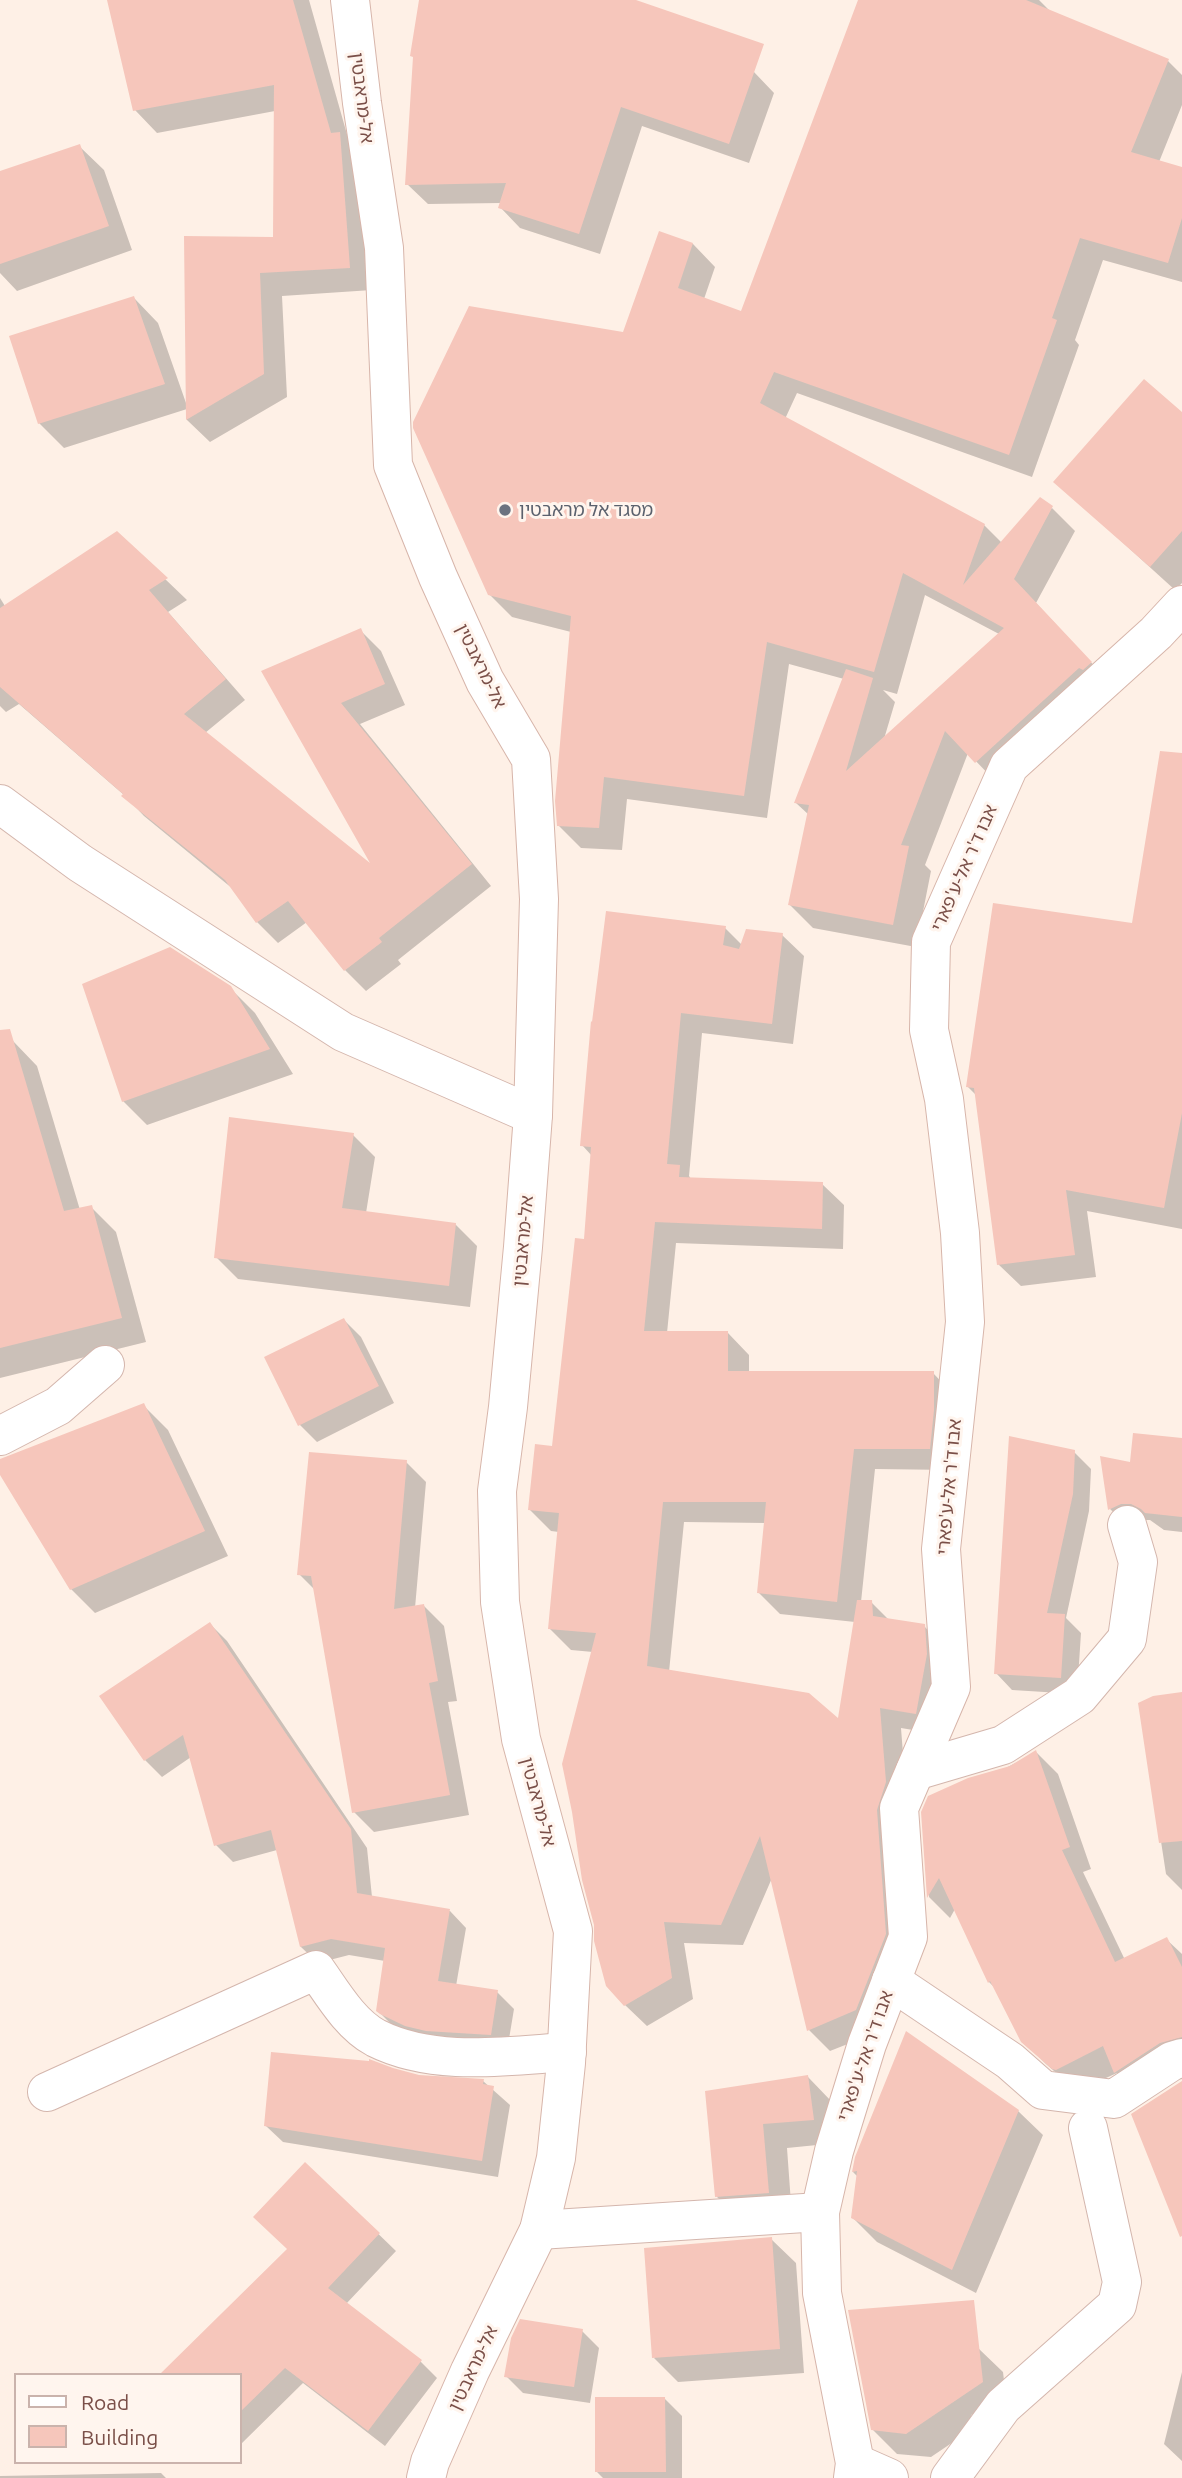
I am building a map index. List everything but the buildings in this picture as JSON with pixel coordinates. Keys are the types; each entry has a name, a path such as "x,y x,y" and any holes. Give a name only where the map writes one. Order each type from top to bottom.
{"street":[{"name":"אל-מראבטין","path":"350,0 362,103 384,248 393,465 438,577 485,681 531,759 539,899 533,1115 508,1407 497,1491 500,1602 521,1739 573,1931 567,2052 556,2158 539,2230 470,2371 430,2462 426,2478"},
{"name":"אבו ד'ר אל-ע'פארי","path":"866,2473 822,2293 820,2212 834,2151 867,2043 908,1937 900,1808 951,1686 941,1549 965,1322 960,1233 944,1099 929,1030 931,942 1009,766 1156,633 1182,606"},
{"path":"0,804 79,863 343,1032 533,1115"},
{"path":"0,1436 58,1406 105,1365"},
{"path":"915,1771 1003,1745 1079,1696 1127,1639 1138,1562 1127,1525"},
{"path":"47,2092 316,1970 349,2016 375,2037 420,2052 476,2058 567,2052"},
{"path":"891,1980 1010,2061 1043,2090 1114,2099 1172,2061 1182,2058"},
{"path":"950,2478 1003,2406 1117,2305 1122,2282 1088,2128"},
{"path":"539,2230 820,2212"}],"place":[{"name":"מסגד אל מראבטין","path":"505,510"}]}
